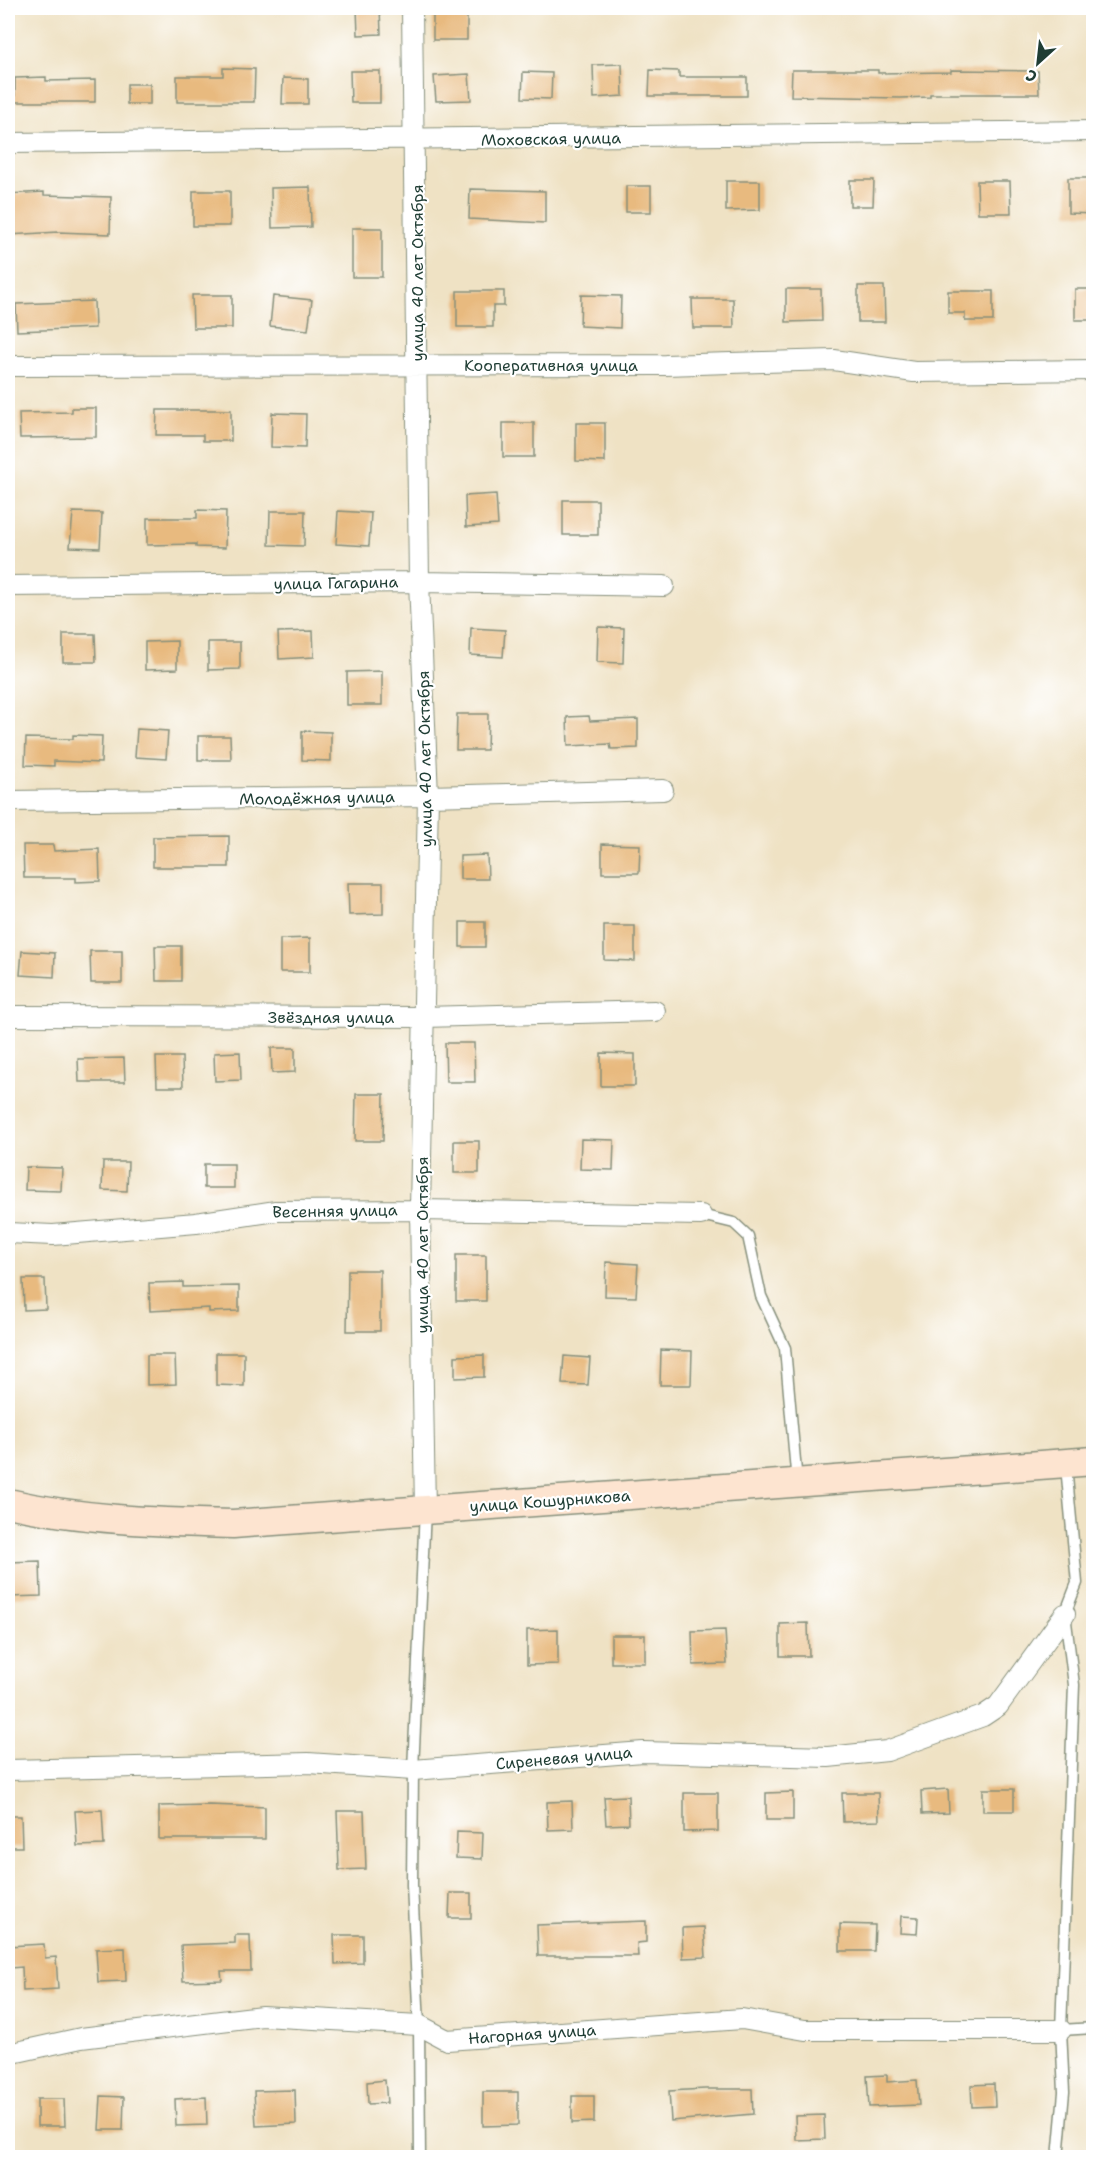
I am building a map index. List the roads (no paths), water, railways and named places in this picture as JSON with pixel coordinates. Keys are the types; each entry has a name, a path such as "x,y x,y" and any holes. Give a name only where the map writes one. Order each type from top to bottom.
{"main road":[{"name":"улица Кошурникова","path":"8,1503 44,1511 124,1522 222,1524 1080,1463"}],"street":[{"name":"улица 40 лет Октября","path":"412,8 416,141 419,582 428,796 420,1210 426,1510"},
{"name":"Моховская улица","path":"8,143 416,141 1094,131"},
{"name":"Кооперативная улица","path":"8,366 666,365 834,360 914,372 1094,370"},
{"name":"улица Гагарина","path":"8,586 419,582 664,586"},
{"name":"Молодёжная улица","path":"8,801 428,796 663,790"},
{"name":"Звёздная улица","path":"8,1016 424,1017 655,1011"},
{"name":"Весенняя улица","path":"8,1233 53,1235 196,1223 276,1211 420,1210 700,1215"},
{"name":"Сиреневая улица","path":"8,1770 308,1763 413,1770 643,1752 828,1756 887,1751 983,1716 998,1706 1065,1614"},
{"name":"Нагорная улица","path":"8,2054 81,2038 262,2016 419,2025 447,2040 742,2019 805,2030 1061,2030"}],"lane":[{"path":"700,1215 734,1223 748,1236 761,1296 785,1348 797,1483"},
{"path":"1058,2157 1064,2092 1061,2030 1074,1685 1065,1614 1077,1583 1080,1463"},
{"path":"420,2157 419,2025 412,1885 413,1770 426,1510"},
{"path":"1061,2030 1094,2028"}]}
